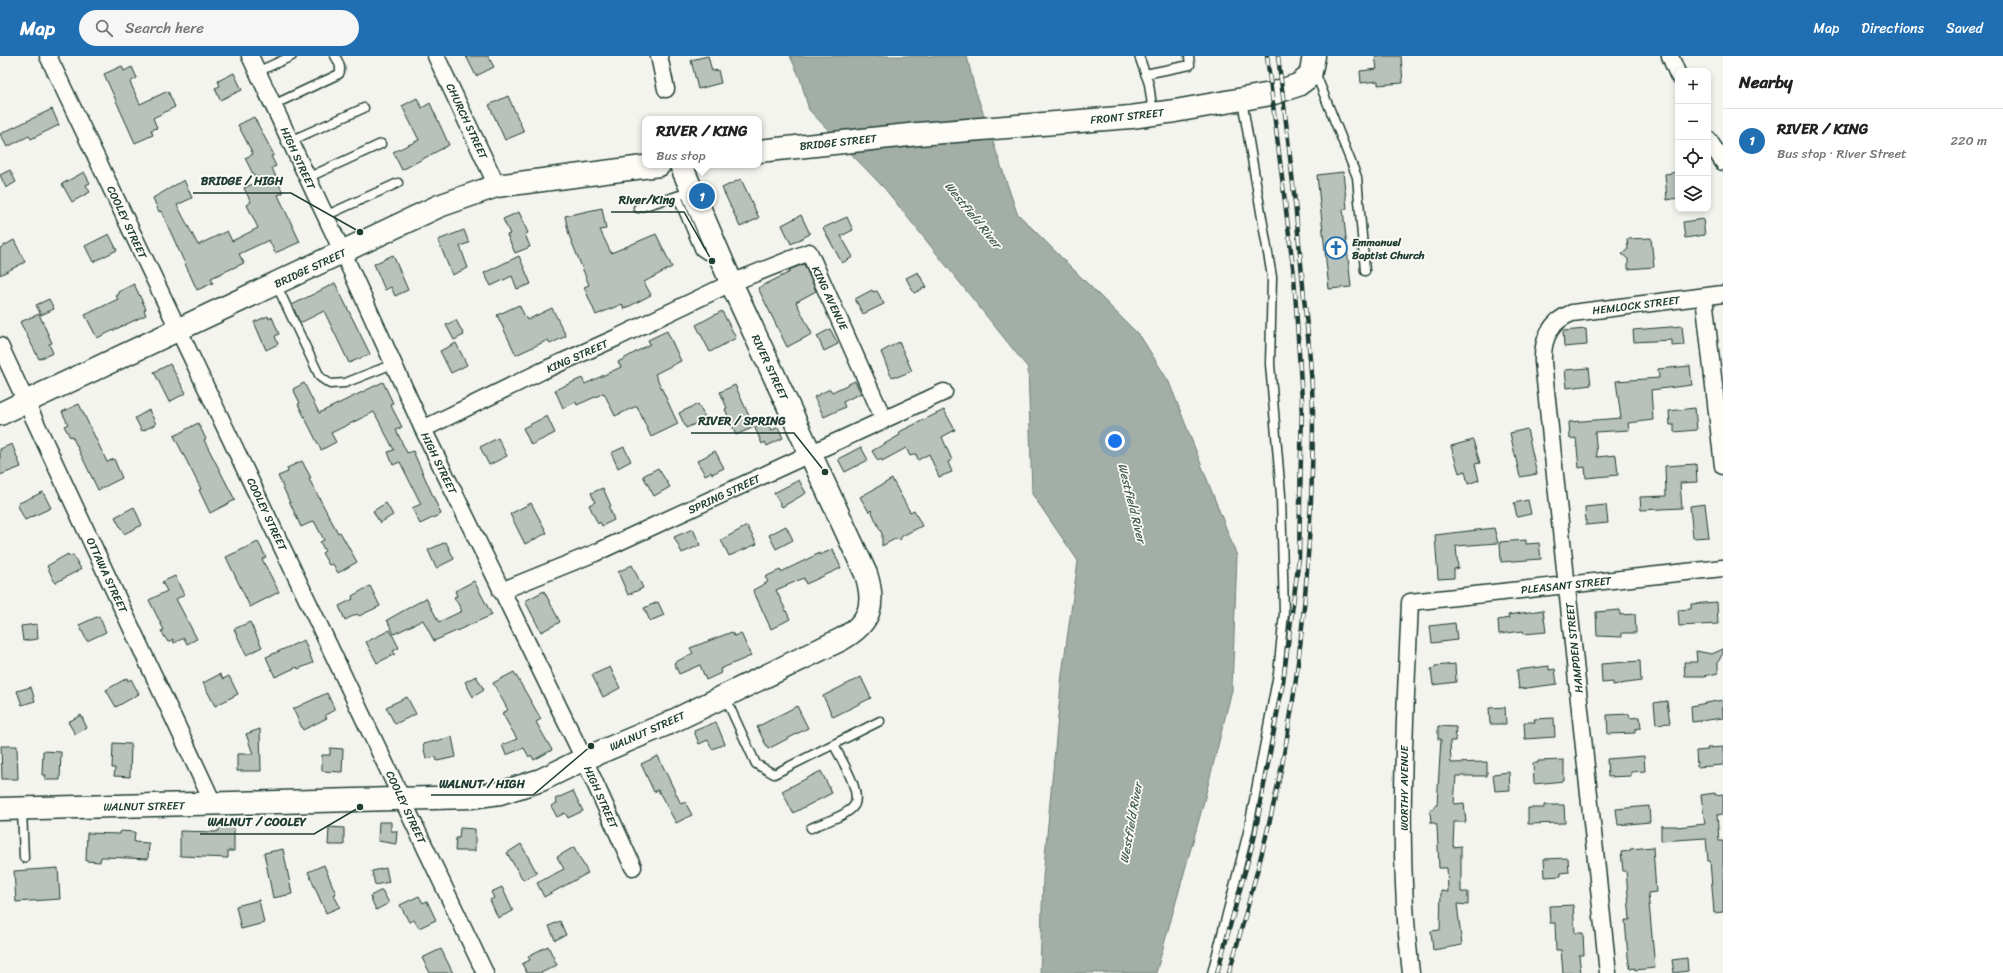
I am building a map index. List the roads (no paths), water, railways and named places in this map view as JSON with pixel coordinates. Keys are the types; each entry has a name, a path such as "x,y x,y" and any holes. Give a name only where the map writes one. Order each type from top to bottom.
{"street":[{"name":"COOLEY STREET","path":"48,56 485,973"},
{"name":"HIGH STREET","path":"250,56 423,429 584,759 633,867"},
{"name":"CHURCH STREET","path":"436,56 497,186"},
{"path":"659,56 666,89"},
{"path":"1670,56 1675,68"},
{"name":"FRONT STREET","path":"918,134 1154,114 1242,99 1277,92 1298,85 1310,76 1314,62"},
{"name":"BRIDGE STREET","path":"766,150 918,134"},
{"path":"1709,140 1723,162"},
{"name":"BRIDGE STREET","path":"0,414 440,206 497,186 642,167"},
{"name":"RIVER STREET","path":"681,168 685,194 718,253 866,574 869,593 868,615"},
{"name":"KING AVENUE","path":"731,283 809,252 884,420"},
{"name":"KING STREET","path":"423,429 542,371 616,338 731,283"},
{"name":"HEMLOCK STREET","path":"1553,325 1566,315 1576,312 1723,294"},
{"path":"1704,297 1719,399 1723,465"},
{"name":"HAMPDEN STREET","path":"1553,325 1544,342 1543,355 1608,973"},
{"name":"OTTAWA STREET","path":"0,346 214,804"},
{"name":"SPRING STREET","path":"501,591 595,553 944,392"},
{"name":"PLEASANT STREET","path":"1410,602 1723,568"},
{"name":"WORTHY AVENUE","path":"1410,602 1404,754 1404,871 1406,933 1411,973"},
{"name":"WALNUT STREET","path":"0,809 471,797 500,793 541,780 584,759 669,723 848,636 862,625 868,615"}],"lane":[{"path":"258,72 292,56"},
{"path":"273,105 339,74 341,71 340,64 335,56"},
{"path":"1140,56 1154,114"},
{"path":"1145,74 1190,65 1189,56"},
{"path":"1314,62 1357,178 1365,270"},
{"path":"1212,973 1248,832 1278,674 1284,614 1281,495 1270,364 1272,277 1242,99"},
{"path":"290,141 364,108"},
{"path":"307,178 381,144"},
{"path":"325,216 398,183"},
{"path":"638,208 685,194"},
{"path":"276,284 320,377 330,384 345,383 393,364"},
{"path":"724,696 756,764 774,774 880,721"},
{"path":"811,828 845,813 853,807 857,799 856,789 834,745"},
{"path":"22,809 24,858"}],"water":[{"name":"Westfield River","path":"790,56 967,56 974,86 1017,213 1141,337 1169,382 1237,556 1232,690 1202,809 1156,973 1040,973 1043,877 1062,674 1078,561 1032,494 1028,368 885,189 809,110 800,78"}],"railway":[{"path":"1217,973 1254,839 1283,682 1299,558 1302,400 1294,275 1267,56"},
{"path":"1229,973 1276,796 1289,726 1301,639 1311,506 1313,418 1309,342 1289,146 1278,56"}],"place":[{"name":"RIVER / KING","path":"702,196"},
{"name":"BRIDGE / HIGH","path":"360,232"},
{"name":"Emmanuel Baptist Church","path":"1336,248"},
{"name":"River/King","path":"712,261"},
{"name":"RIVER / SPRING","path":"825,472"},
{"name":"WALNUT / HIGH","path":"591,746"},
{"name":"WALNUT / COOLEY","path":"360,807"}]}
